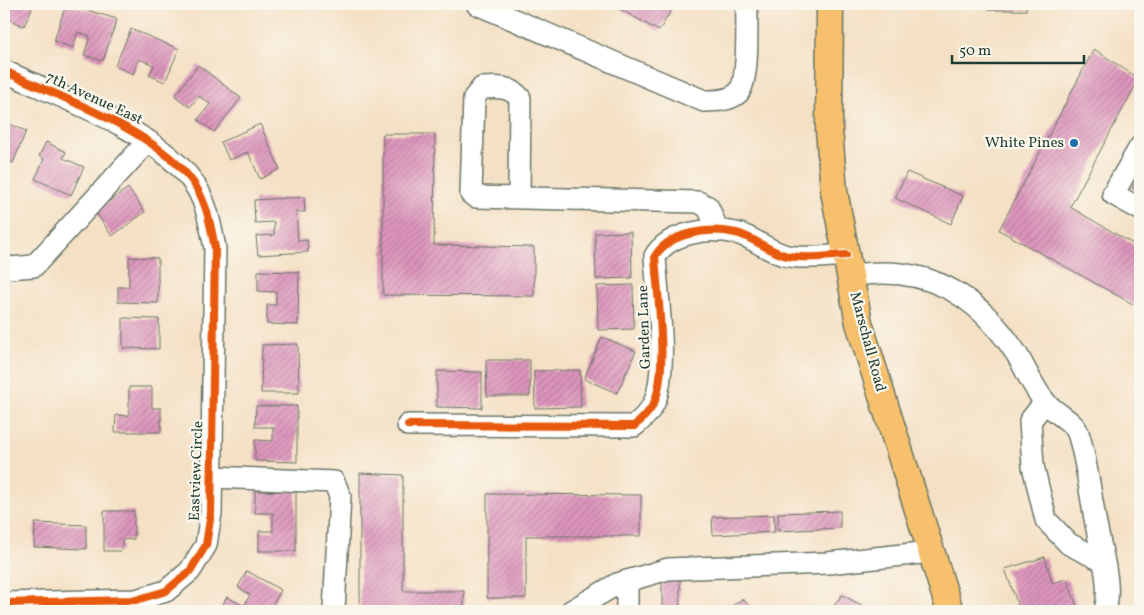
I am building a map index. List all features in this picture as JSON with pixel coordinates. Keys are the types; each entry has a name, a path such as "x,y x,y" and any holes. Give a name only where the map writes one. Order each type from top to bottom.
{"main road":[{"name":"Marschall Road","path":"830,4 829,130 834,191 859,322 950,611"}],"street":[{"path":"477,4 704,101 721,100 737,93 744,82 747,4"},
{"name":"7th Avenue East","path":"4,72 133,131 167,152 190,178"},
{"path":"519,197 520,98 514,90 499,87 482,88 474,98 471,194 476,197 698,202 708,207 718,232"},
{"path":"4,265 10,268 34,266 148,141"},
{"path":"1140,147 1113,194 1140,209"},
{"name":"Eastview Circle","path":"4,603 136,600 166,591 190,570 206,545 211,513 215,248 206,207 190,178"},
{"name":"Garden Lane","path":"408,425 634,426 645,417 654,402 662,370 655,256 662,245 692,233 736,233 788,256 910,275 948,287 986,313 1015,352 1045,402 1077,431 1103,561 1108,600 1105,611"},
{"path":"1045,402 1030,421 1033,466 1046,520 1069,544 1103,561"},
{"path":"212,477 334,482 340,496 334,611"},
{"path":"570,611 617,584 668,569 828,563 931,552"},
{"path":"626,581 627,611"}],"building":[{"path":"4,4 33,6 24,26 4,17"},
{"path":"66,4 117,19 103,61 84,55 90,36 78,32 73,48 54,41"},
{"path":"611,4 675,4 659,31"},
{"path":"989,4 1026,4 1026,10 989,10"},
{"path":"131,29 179,49 165,82 149,75 154,65 139,59 133,74 115,66"},
{"name":"White Pines","path":"1094,49 1139,79 1070,207 1140,248 1140,308 999,230"},
{"path":"198,65 241,98 214,132 198,120 210,104 199,96 190,107 175,96"},
{"path":"4,122 26,131 13,163 4,160"},
{"path":"260,124 280,169 260,179 248,152 229,160 221,142"},
{"path":"383,134 435,134 434,245 534,247 534,296 383,295"},
{"path":"46,142 66,152 63,158 84,167 71,195 35,179 44,159 39,156"},
{"path":"907,172 963,196 951,224 895,198"},
{"path":"1140,173 1140,192 1132,188"},
{"path":"128,188 145,212 112,236 95,211"},
{"path":"304,197 305,212 296,212 298,241 307,240 308,252 258,255 256,236 274,235 274,222 255,223 254,200"},
{"path":"631,232 632,278 596,279 595,233"},
{"path":"129,257 158,258 158,303 118,302 118,287 129,287"},
{"path":"258,271 299,272 298,325 267,324 267,305 276,305 276,292 258,291"},
{"path":"633,285 634,329 598,330 597,286"},
{"path":"123,318 159,319 159,349 123,348"},
{"path":"602,337 636,351 617,393 584,379"},
{"path":"298,344 299,393 261,393 262,345"},
{"path":"486,360 530,360 530,396 487,396"},
{"path":"580,370 581,407 535,408 534,371"},
{"path":"437,371 482,372 482,408 437,407"},
{"path":"129,387 152,387 152,408 161,408 161,432 115,432 116,415 129,416"},
{"path":"256,406 297,406 297,462 255,461 255,440 273,441 273,427 255,427"},
{"path":"360,473 403,475 403,591 464,591 464,611 360,611"},
{"path":"255,491 296,491 296,551 259,551 259,531 273,531 273,513 255,513"},
{"path":"487,494 641,495 641,536 526,536 526,598 487,598"},
{"path":"104,511 134,511 134,539 122,540 122,551 104,551"},
{"path":"840,511 840,528 778,531 778,513"},
{"path":"774,515 775,532 713,535 712,517"},
{"path":"35,523 86,525 86,549 34,547"},
{"path":"1045,557 1052,583 1067,579 1078,609 1069,611 1020,611 1005,569"},
{"path":"247,571 281,590 269,611 219,611 227,597 244,606 250,595 238,587"},
{"path":"662,576 680,576 680,611 662,611"},
{"path":"842,595 873,611 830,611"},
{"path":"742,599 756,611 725,611"}],"cycle path":[{"path":"4,71 77,103 129,129 172,160 189,177 200,193 215,248 211,513 206,545 190,571 166,591 136,600 4,603"},
{"path":"408,425 634,426 650,410 658,388 661,371 661,331 655,256 670,241 691,233 725,231 743,235 775,252 788,256 846,255"}],"place":[{"name":"White Pines","path":"1074,143"}]}
